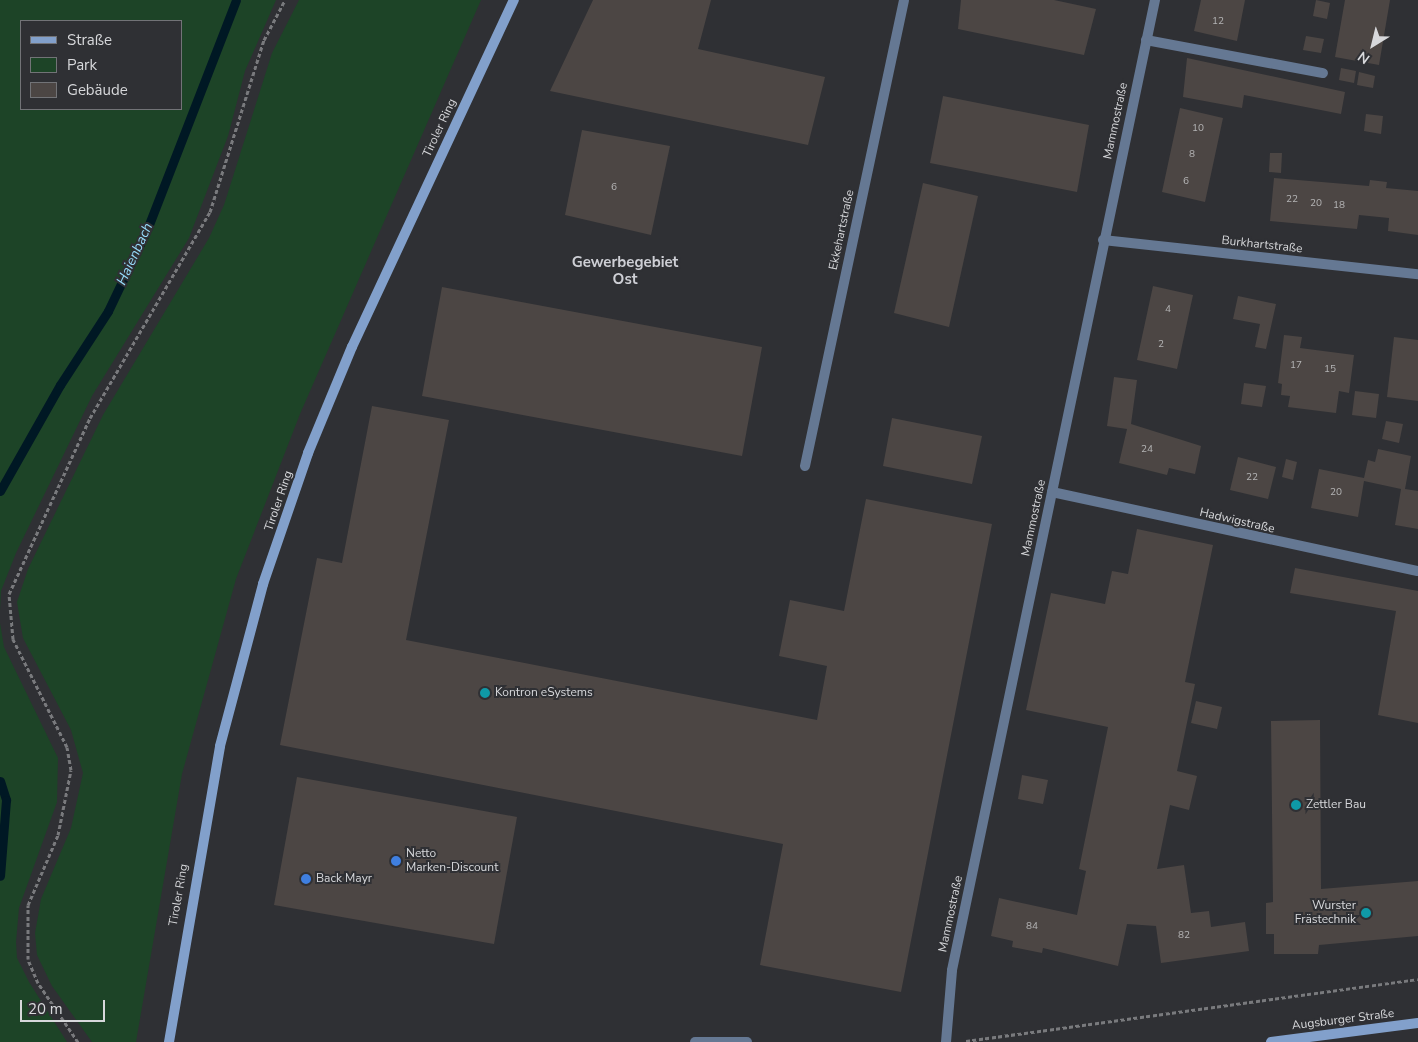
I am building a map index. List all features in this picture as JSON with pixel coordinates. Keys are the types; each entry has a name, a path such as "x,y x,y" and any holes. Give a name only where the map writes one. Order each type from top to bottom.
{"main road":[{"name":"Tiroler Ring","path":"169,1042 220,746 263,584 308,453 352,347 514,0"},
{"name":"Augsburger Straße","path":"1271,1042 1418,1023"}],"street":[{"name":"Ekkehartstraße","path":"805,466 904,0"},
{"name":"Mammostraße","path":"946,1042 952,970 1103,240 1155,0"},
{"path":"1146,40 1323,73"},
{"name":"Burkhartstraße","path":"1103,240 1418,274"},
{"name":"Hadwigstraße","path":"1052,492 1418,571"},
{"path":"695,1042 747,1042"}],"path":[{"path":"78,1042 28,959 28,905 58,835 70,770 67,747 13,639 8,594 90,418 210,212 264,40 284,0"},
{"path":"961,1042 1418,979"}],"green space":[{"path":"0,0 276,0 245,71 228,136 189,238 92,396 16,553 1,591 0,611"},
{"path":"299,0 481,0 300,414 236,579 182,774 136,1042 92,1042 52,986 37,955 35,933 41,899 71,828 83,773 71,730 23,638 17,602 28,569 103,415 209,238 224,205 272,53"},
{"path":"0,623 4,647 58,758 57,802 19,908 16,942 17,958 29,982 67,1042 0,1042"}],"building":[{"path":"593,0 711,0 698,49 825,77 808,145 550,91"},
{"path":"961,0 1054,0 1096,9 1084,55 958,29"},
{"path":"1201,0 1245,0 1237,41 1194,31"},
{"path":"1316,0 1330,3 1327,19 1313,16"},
{"path":"1345,0 1390,0 1379,65 1335,57"},
{"path":"1306,36 1324,39 1321,53 1303,50"},
{"path":"1187,58 1345,92 1341,114 1244,95 1242,108 1183,97"},
{"path":"1341,68 1356,71 1354,83 1339,80"},
{"path":"1359,72 1375,76 1373,88 1357,85"},
{"path":"943,96 1089,125 1077,192 930,163"},
{"path":"1180,108 1223,118 1205,202 1162,192"},
{"path":"1366,114 1383,116 1381,134 1364,131"},
{"path":"582,130 670,146 651,235 565,215"},
{"path":"1270,153 1282,153 1281,173 1269,172"},
{"path":"1274,178 1369,186 1370,180 1387,182 1386,188 1418,191 1418,235 1388,231 1389,218 1359,215 1357,229 1270,221"},
{"path":"923,183 978,196 949,327 894,313"},
{"path":"1153,286 1193,295 1177,369 1137,360"},
{"path":"442,287 762,347 742,456 422,396"},
{"path":"1238,296 1276,304 1266,349 1255,347 1260,324 1233,319"},
{"path":"1284,335 1302,337 1300,348 1354,355 1349,393 1339,391 1336,413 1288,407 1290,396 1281,395 1282,384 1278,383"},
{"path":"1394,337 1418,340 1418,401 1387,397"},
{"path":"1114,377 1137,380 1131,424 1201,446 1195,474 1169,468 1167,475 1119,463 1127,429 1107,426"},
{"path":"1244,383 1266,386 1262,407 1241,404"},
{"path":"1355,391 1379,394 1376,418 1352,415"},
{"name":"Kontron eSystems","path":"372,406 449,420 406,640 817,720 827,666 779,656 790,600 844,611 866,499 992,524 901,992 760,965 783,844 280,745 317,558 342,563"},
{"path":"892,418 982,436 972,484 883,466"},
{"path":"1386,421 1403,424 1399,443 1382,439"},
{"path":"1378,449 1411,456 1405,489 1418,491 1418,529 1395,525 1401,489 1364,481 1358,517 1311,508 1319,469 1364,478 1368,460 1375,462"},
{"path":"1238,457 1276,467 1268,499 1230,490"},
{"path":"1286,459 1297,462 1293,480 1282,477"},
{"path":"1137,529 1213,545 1185,682 1195,684 1177,771 1197,776 1189,810 1170,805 1157,869 1184,865 1191,913 1209,911 1211,927 1245,922 1249,951 1161,963 1156,926 1127,924 1118,966 1043,948 1042,953 1012,947 1013,941 991,936 999,898 1077,915 1086,871 1079,869 1108,727 1026,710 1051,593 1105,604 1112,571 1128,574"},
{"path":"1295,568 1418,591 1418,723 1378,715 1396,611 1290,593"},
{"path":"1196,701 1222,707 1217,729 1191,723"},
{"name":"Zettler Bau","path":"1320,720 1321,889 1418,881 1418,936 1319,945 1318,954 1274,954 1274,934 1266,934 1266,903 1273,902 1271,721"},
{"path":"1022,775 1048,780 1043,804 1018,799"},
{"name":"Netto Marken-Discount","path":"297,777 517,817 494,944 274,905"}],"waterway":[{"name":"Haienbach","path":"0,491 60,385 108,311 148,227 236,0"},
{"name":"Haienbach","path":"0,781 6,800 0,876"}],"place":[{"name":"Kontron eSystems","path":"485,693"},
{"name":"Zettler Bau","path":"1296,805"},
{"name":"Netto Marken-Discount","path":"396,861"},
{"name":"Back Mayr","path":"306,879"},
{"name":"Wurster Frästechnik","path":"1366,913"}],"district":[{"name":"Gewerbegebiet Ost","path":"625,270"}]}
